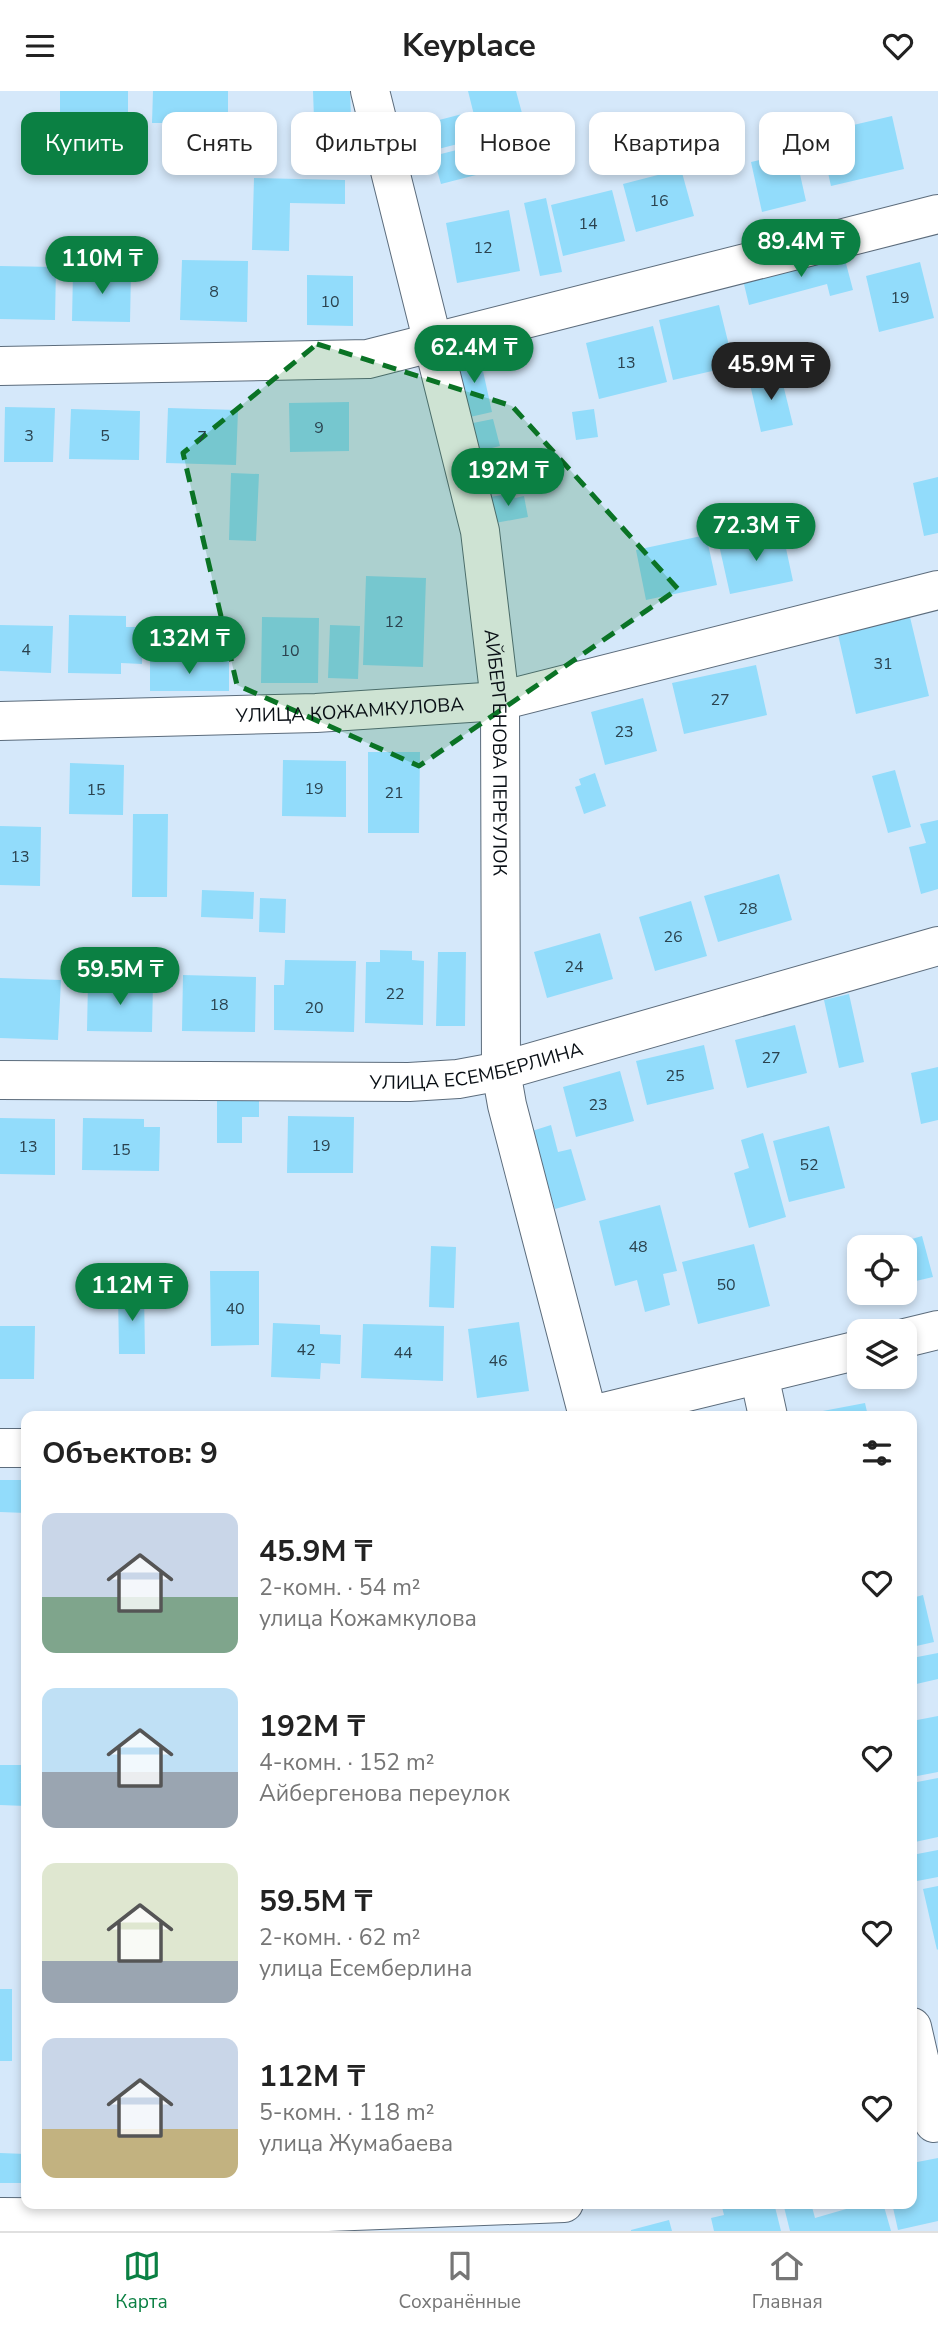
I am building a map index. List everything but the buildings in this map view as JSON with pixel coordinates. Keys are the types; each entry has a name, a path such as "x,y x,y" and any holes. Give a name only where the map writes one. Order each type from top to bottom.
{"street":[{"name":"АЙБЕРГЕНОВА ПЕРЕУЛОК","path":"369,91 480,531 500,701 502,1071 507,1105 587,1411"},
{"path":"0,366 368,359 432,345 938,214"},
{"name":"УЛИЦА КОЖАМКУЛОВА","path":"0,721 316,713 500,701 938,590"},
{"name":"УЛИЦА ЕСЕМБЕРЛИНА","path":"0,1080 409,1082 458,1079 502,1071 938,946"},
{"path":"917,1335 938,1330"},
{"path":"609,1411 847,1352"},
{"path":"759,1375 767,1411"},
{"path":"0,1448 21,1448"},
{"path":"917,2057 928,2124"},
{"path":"0,2217 269,2209"},
{"path":"564,2209 567,2231"}],"highlighted area":[{"path":"317,344 512,406 678,589 419,766 237,685 183,453"}]}
